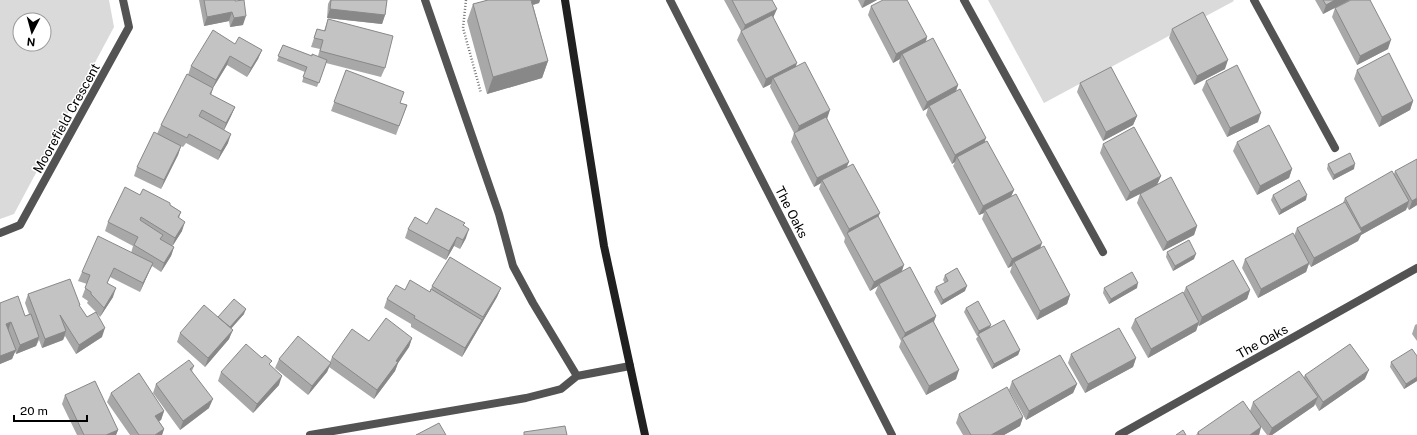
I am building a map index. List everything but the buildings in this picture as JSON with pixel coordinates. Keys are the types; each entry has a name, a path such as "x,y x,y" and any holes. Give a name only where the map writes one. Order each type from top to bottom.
{"street":[{"name":"Moorefield Crescent","path":"0,233 20,225 129,27 123,0"},
{"path":"425,0 499,214 513,266 533,303 577,376"},
{"path":"565,0 604,246 645,435"},
{"name":"The Oaks","path":"670,0 892,435"},
{"path":"964,0 1103,252"},
{"path":"1254,0 1335,148"},
{"name":"The Oaks","path":"1119,435 1417,268"},
{"path":"310,435 526,398 561,389 577,376 630,366"}],"path":[{"path":"466,0 463,28 481,93"}],"shaded area":[{"path":"0,0 109,0 114,27 14,214 0,219"},
{"path":"988,0 1233,0 1234,1 1044,103"}]}
